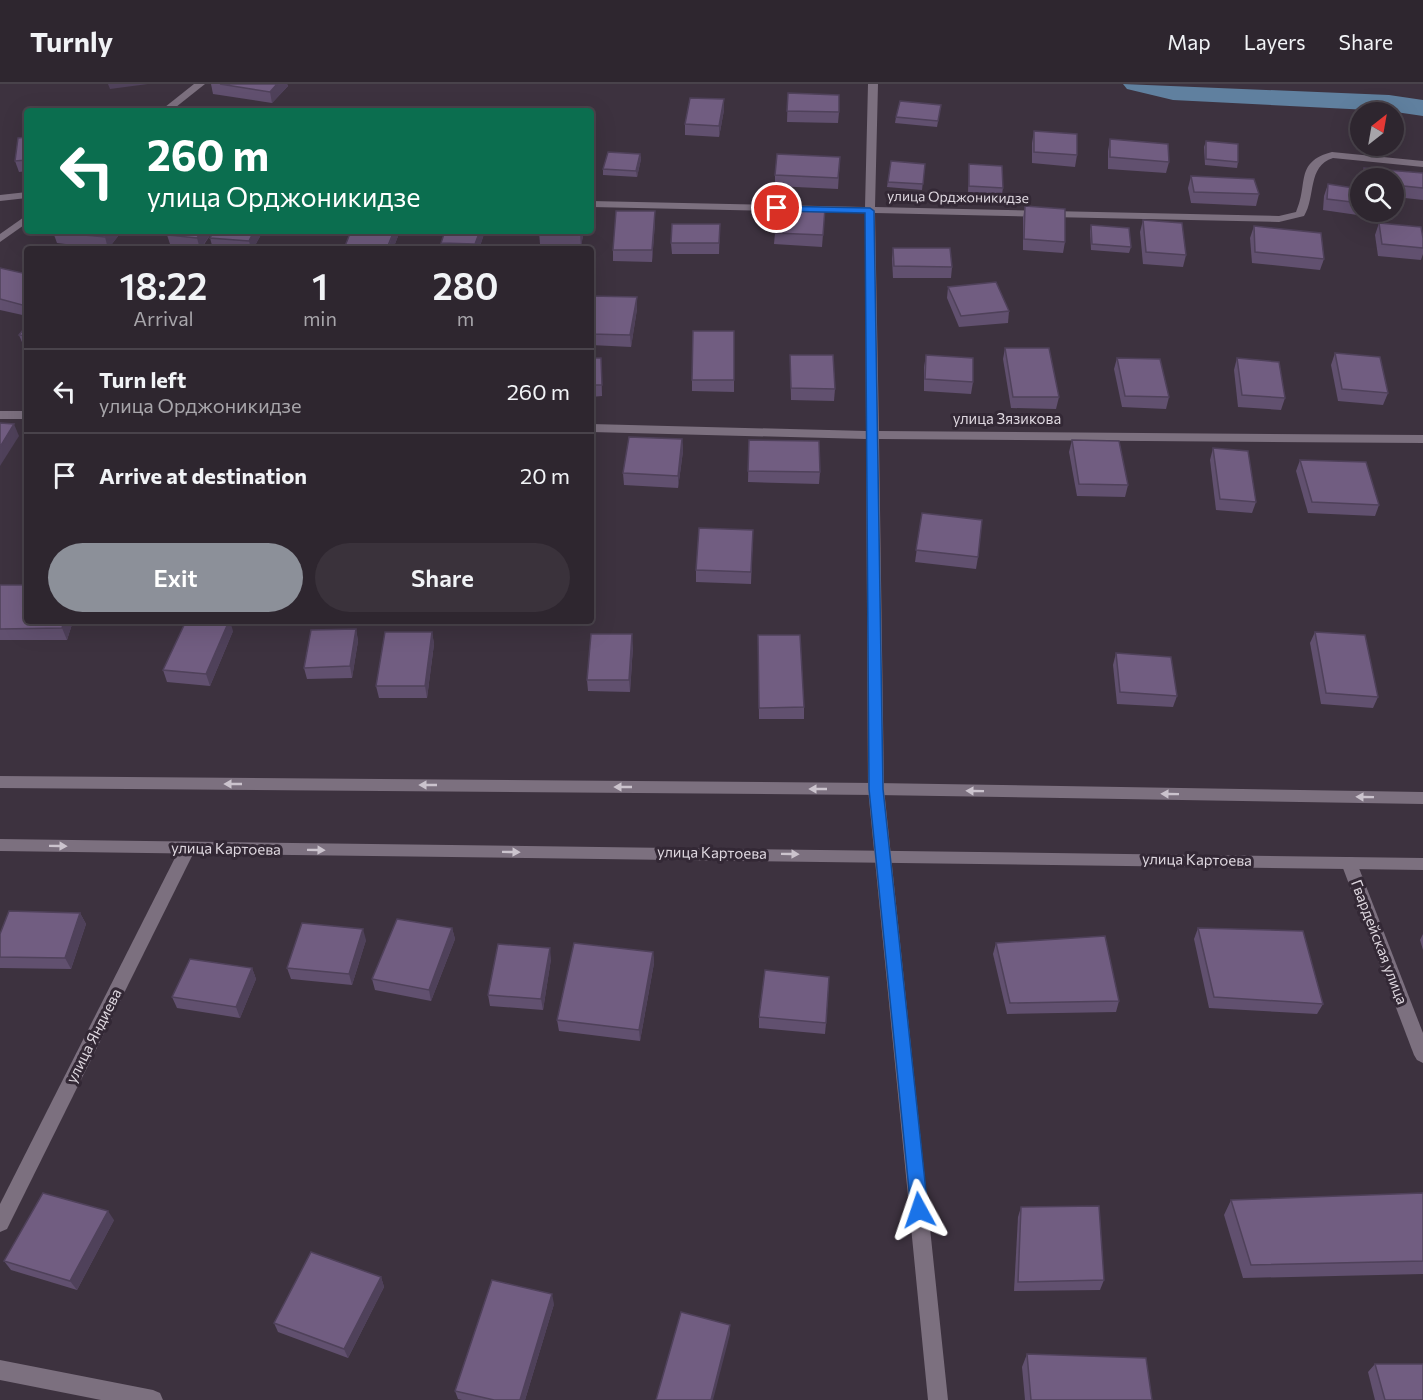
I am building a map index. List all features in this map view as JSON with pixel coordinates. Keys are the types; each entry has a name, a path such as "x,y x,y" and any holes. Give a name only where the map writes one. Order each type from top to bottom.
{"street":[{"path":"169,108 200,84"},
{"path":"873,84 870,211 876,789 938,1400"},
{"name":"улица Орджоникидзе","path":"594,204 1279,219 1300,214 1307,204 1311,164 1318,158 1332,155 1423,164"},
{"path":"0,198 24,195"},
{"path":"0,239 24,220"},
{"path":"0,415 24,415"},
{"name":"улица Зязикова","path":"594,428 874,435 1423,439"},
{"path":"0,782 876,789 1423,798"},
{"name":"улица Картоева","path":"0,845 884,855 1423,864"},
{"name":"улица Яндиева","path":"0,1223 188,848"},
{"name":"Гвардейская улица","path":"1349,863 1423,1055"},
{"path":"0,1370 153,1400"}],"building":[{"path":"220,84 277,84 270,92"},
{"path":"788,93 839,95 839,112 787,111"},
{"path":"690,98 724,99 719,126 685,124"},
{"path":"900,101 941,105 938,121 896,117"},
{"path":"1034,131 1077,134 1077,155 1034,152"},
{"path":"24,137 24,160 15,161 18,138"},
{"path":"1110,139 1168,144 1169,162 1110,157"},
{"path":"1206,141 1238,144 1238,162 1206,159"},
{"path":"608,152 640,154 636,171 603,169"},
{"path":"777,154 840,157 838,178 775,175"},
{"path":"891,161 925,164 923,184 888,182"},
{"path":"969,164 1002,166 1003,188 969,186"},
{"path":"1404,171 1423,173 1423,188 1404,186"},
{"path":"1191,176 1254,179 1259,194 1194,192"},
{"path":"1328,184 1350,187 1350,202 1327,199"},
{"path":"778,205 825,208 823,235 775,233"},
{"path":"1025,206 1065,209 1065,242 1024,239"},
{"path":"616,211 655,211 652,250 613,250"},
{"path":"1143,220 1182,223 1186,255 1146,252"},
{"path":"1379,223 1421,227 1423,248 1382,244"},
{"path":"672,224 720,224 719,243 671,243"},
{"path":"1091,225 1129,228 1131,247 1092,244"},
{"path":"1254,226 1321,233 1324,259 1255,252"},
{"path":"74,234 107,234 105,237"},
{"path":"168,234 200,234 197,238"},
{"path":"212,234 252,234 249,241 210,238"},
{"path":"350,234 393,234 388,246 345,246"},
{"path":"444,234 479,234 475,244 441,243"},
{"path":"893,248 950,248 952,267 894,266"},
{"path":"0,268 24,273 24,305 0,299"},
{"path":"996,282 1009,311 961,316 948,287"},
{"path":"594,296 637,297 630,335 594,334"},
{"path":"693,331 734,331 734,380 692,380"},
{"path":"1005,348 1049,348 1059,397 1013,397"},
{"path":"1335,353 1380,357 1388,393 1342,389"},
{"path":"790,355 833,355 835,389 791,388"},
{"path":"926,355 973,358 973,382 925,379"},
{"path":"594,358 601,358 602,385 594,385"},
{"path":"1117,358 1160,359 1169,397 1125,396"},
{"path":"1237,358 1279,362 1285,398 1242,395"},
{"path":"0,423 14,424 0,447"},
{"path":"629,437 682,439 678,476 623,473"},
{"path":"749,440 819,441 820,472 748,471"},
{"path":"1072,440 1119,441 1128,485 1079,484"},
{"path":"1213,448 1248,451 1256,502 1220,499"},
{"path":"1300,460 1366,462 1379,505 1312,502"},
{"path":"922,513 982,520 978,557 916,550"},
{"path":"699,528 753,530 751,572 696,570"},
{"path":"0,585 24,585 24,624 63,624 62,628 0,629"},
{"path":"185,624 228,624 206,674 163,670"},
{"path":"356,629 350,666 304,668 311,630"},
{"path":"385,632 432,632 425,686 376,686"},
{"path":"1315,632 1365,635 1378,697 1326,693"},
{"path":"591,634 632,634 629,680 587,680"},
{"path":"758,635 800,635 804,707 759,708"},
{"path":"1116,653 1171,657 1177,696 1120,692"},
{"path":"9,911 80,913 65,958 0,957 0,934"},
{"path":"397,919 452,928 429,990 372,979"},
{"path":"302,923 363,929 349,974 287,968"},
{"path":"1198,928 1303,931 1323,1004 1214,997"},
{"path":"1105,936 1119,1001 1010,1003 996,943"},
{"path":"574,943 653,952 639,1030 557,1020"},
{"path":"498,944 550,948 541,999 488,995"},
{"path":"190,959 252,968 236,1007 172,997"},
{"path":"765,970 829,977 826,1023 759,1017"},
{"path":"43,1193 108,1211 70,1281 4,1261"},
{"path":"1423,1193 1423,1261 1251,1265 1231,1200"},
{"path":"1099,1206 1104,1280 1018,1282 1021,1207"},
{"path":"311,1252 381,1277 344,1349 274,1323"},
{"path":"492,1280 552,1294 520,1400 494,1400 455,1391"},
{"path":"681,1312 730,1325 711,1400 656,1400"},
{"path":"1027,1354 1146,1358 1152,1400 1031,1400"},
{"path":"1375,1364 1423,1364 1423,1400 1385,1400"}],"waterway":[{"path":"1136,84 1173,92 1389,103 1423,108"}],"route":[{"path":"777,208 870,211 876,789 919,1210"}]}
